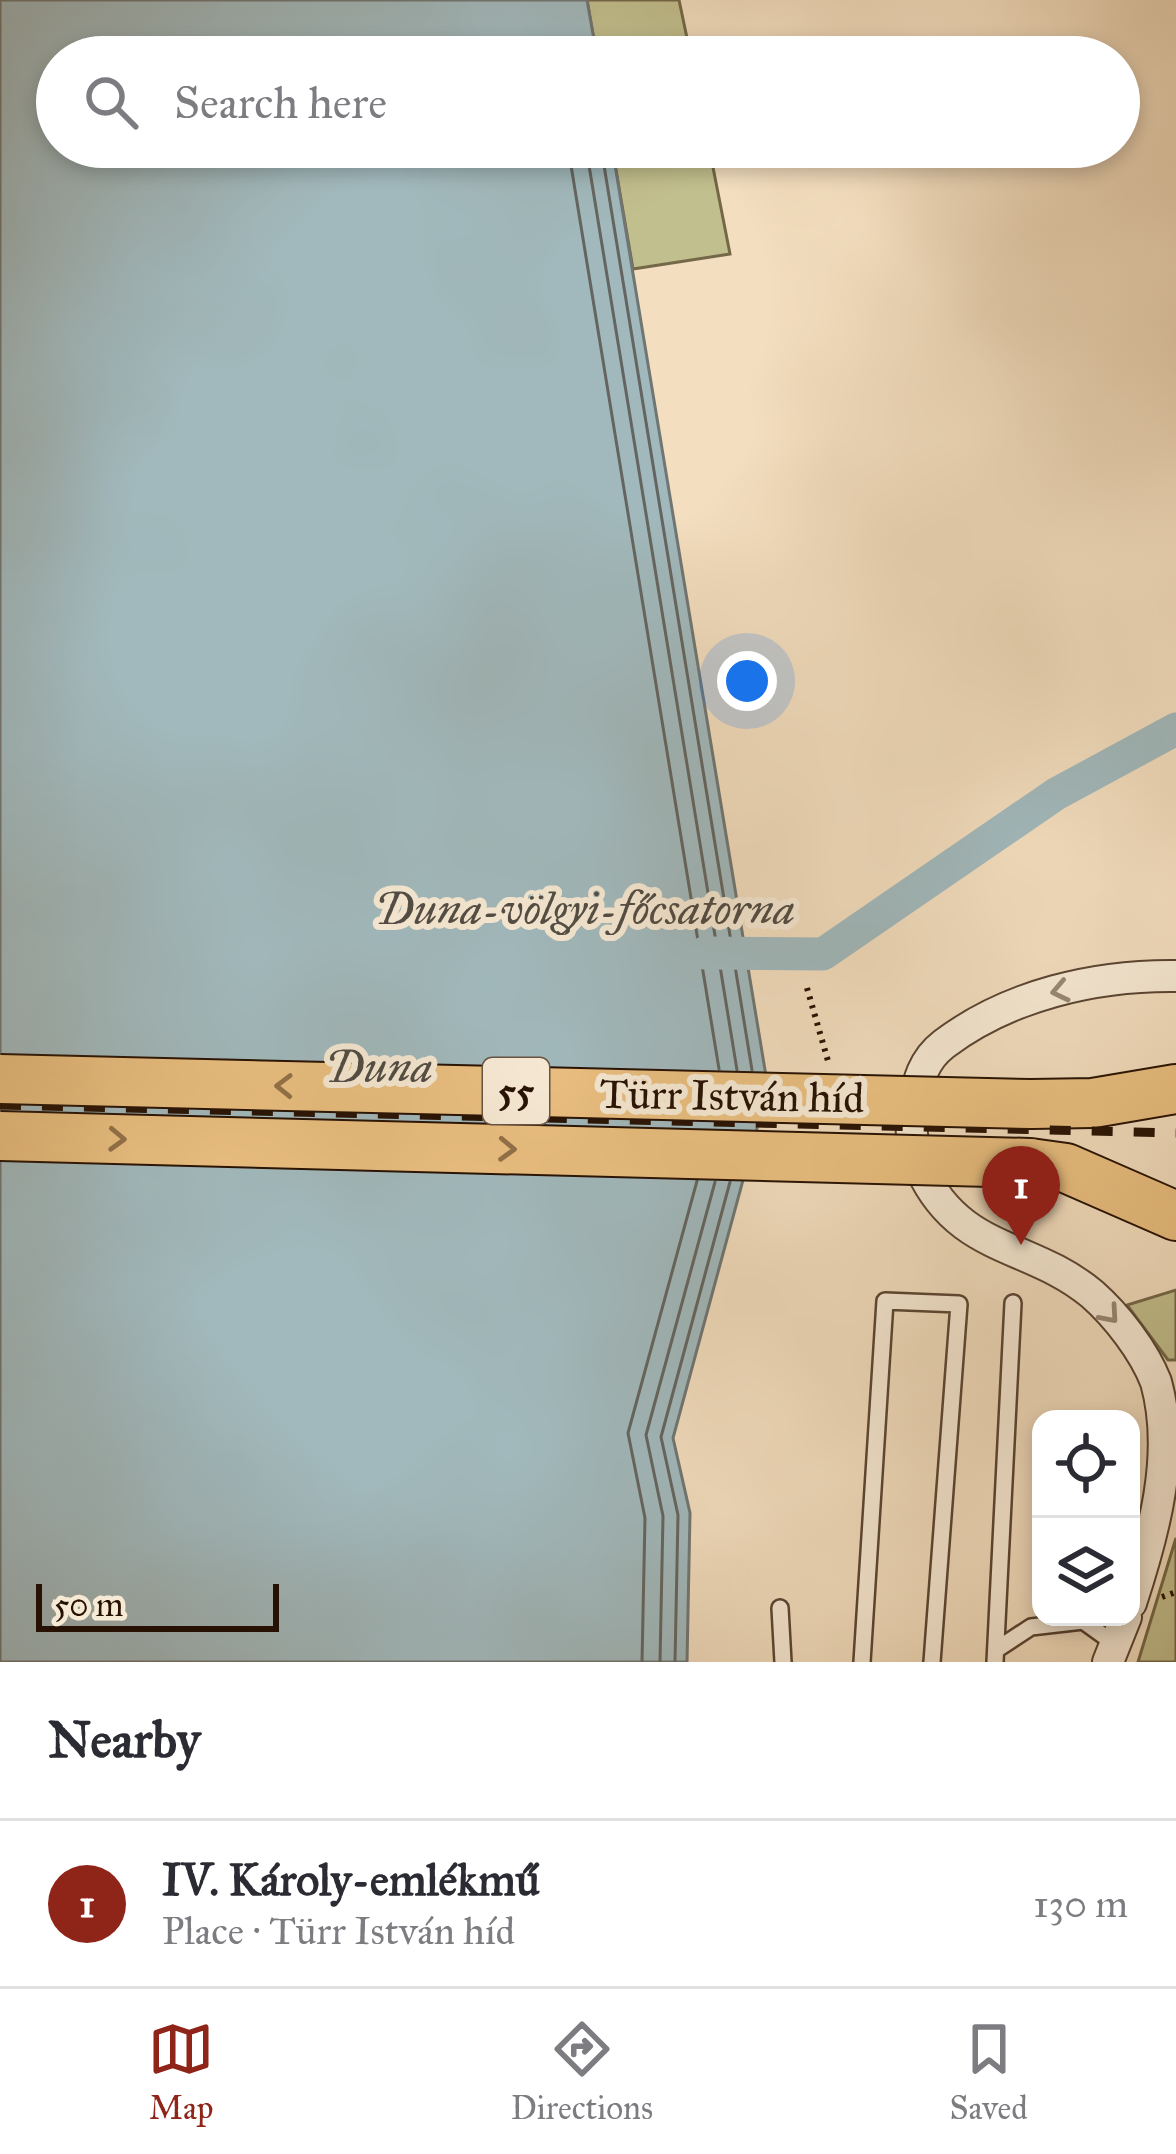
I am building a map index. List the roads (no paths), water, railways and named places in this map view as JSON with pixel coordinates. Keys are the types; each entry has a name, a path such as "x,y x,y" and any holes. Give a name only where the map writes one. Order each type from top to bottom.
{"main road":[{"name":"Türr István híd","path":"0,1079 1031,1103 1093,1103 1176,1089"},
{"name":"Türr István híd","path":"0,1136 1030,1163 1066,1168 1176,1216"}],"street":[{"path":"1140,1577 1168,1474 1165,1410 1156,1379 1091,1294 1057,1270 985,1240 944,1209 915,1155 911,1116 919,1074 937,1050 998,1011 1055,990 1176,976"}],"lane":[{"path":"862,1662 885,1301 959,1304 932,1662"},
{"path":"995,1656 1013,1304"},
{"path":"780,1608 783,1662"},
{"path":"995,1656 1038,1626"}],"water":[{"name":"Duna","path":"0,0 587,0 593,36 36,36 36,168 615,168 768,1088 673,1438 690,1513 687,1662 0,1662"}],"waterway":[{"name":"Duna-völgyi-főcsatorna","path":"704,953 823,954 1056,794 1176,729"}],"railway":[{"path":"0,1105 1176,1133"}],"place":[{"name":"IV. Károly-emlékmű","path":"1021,1245"}]}
